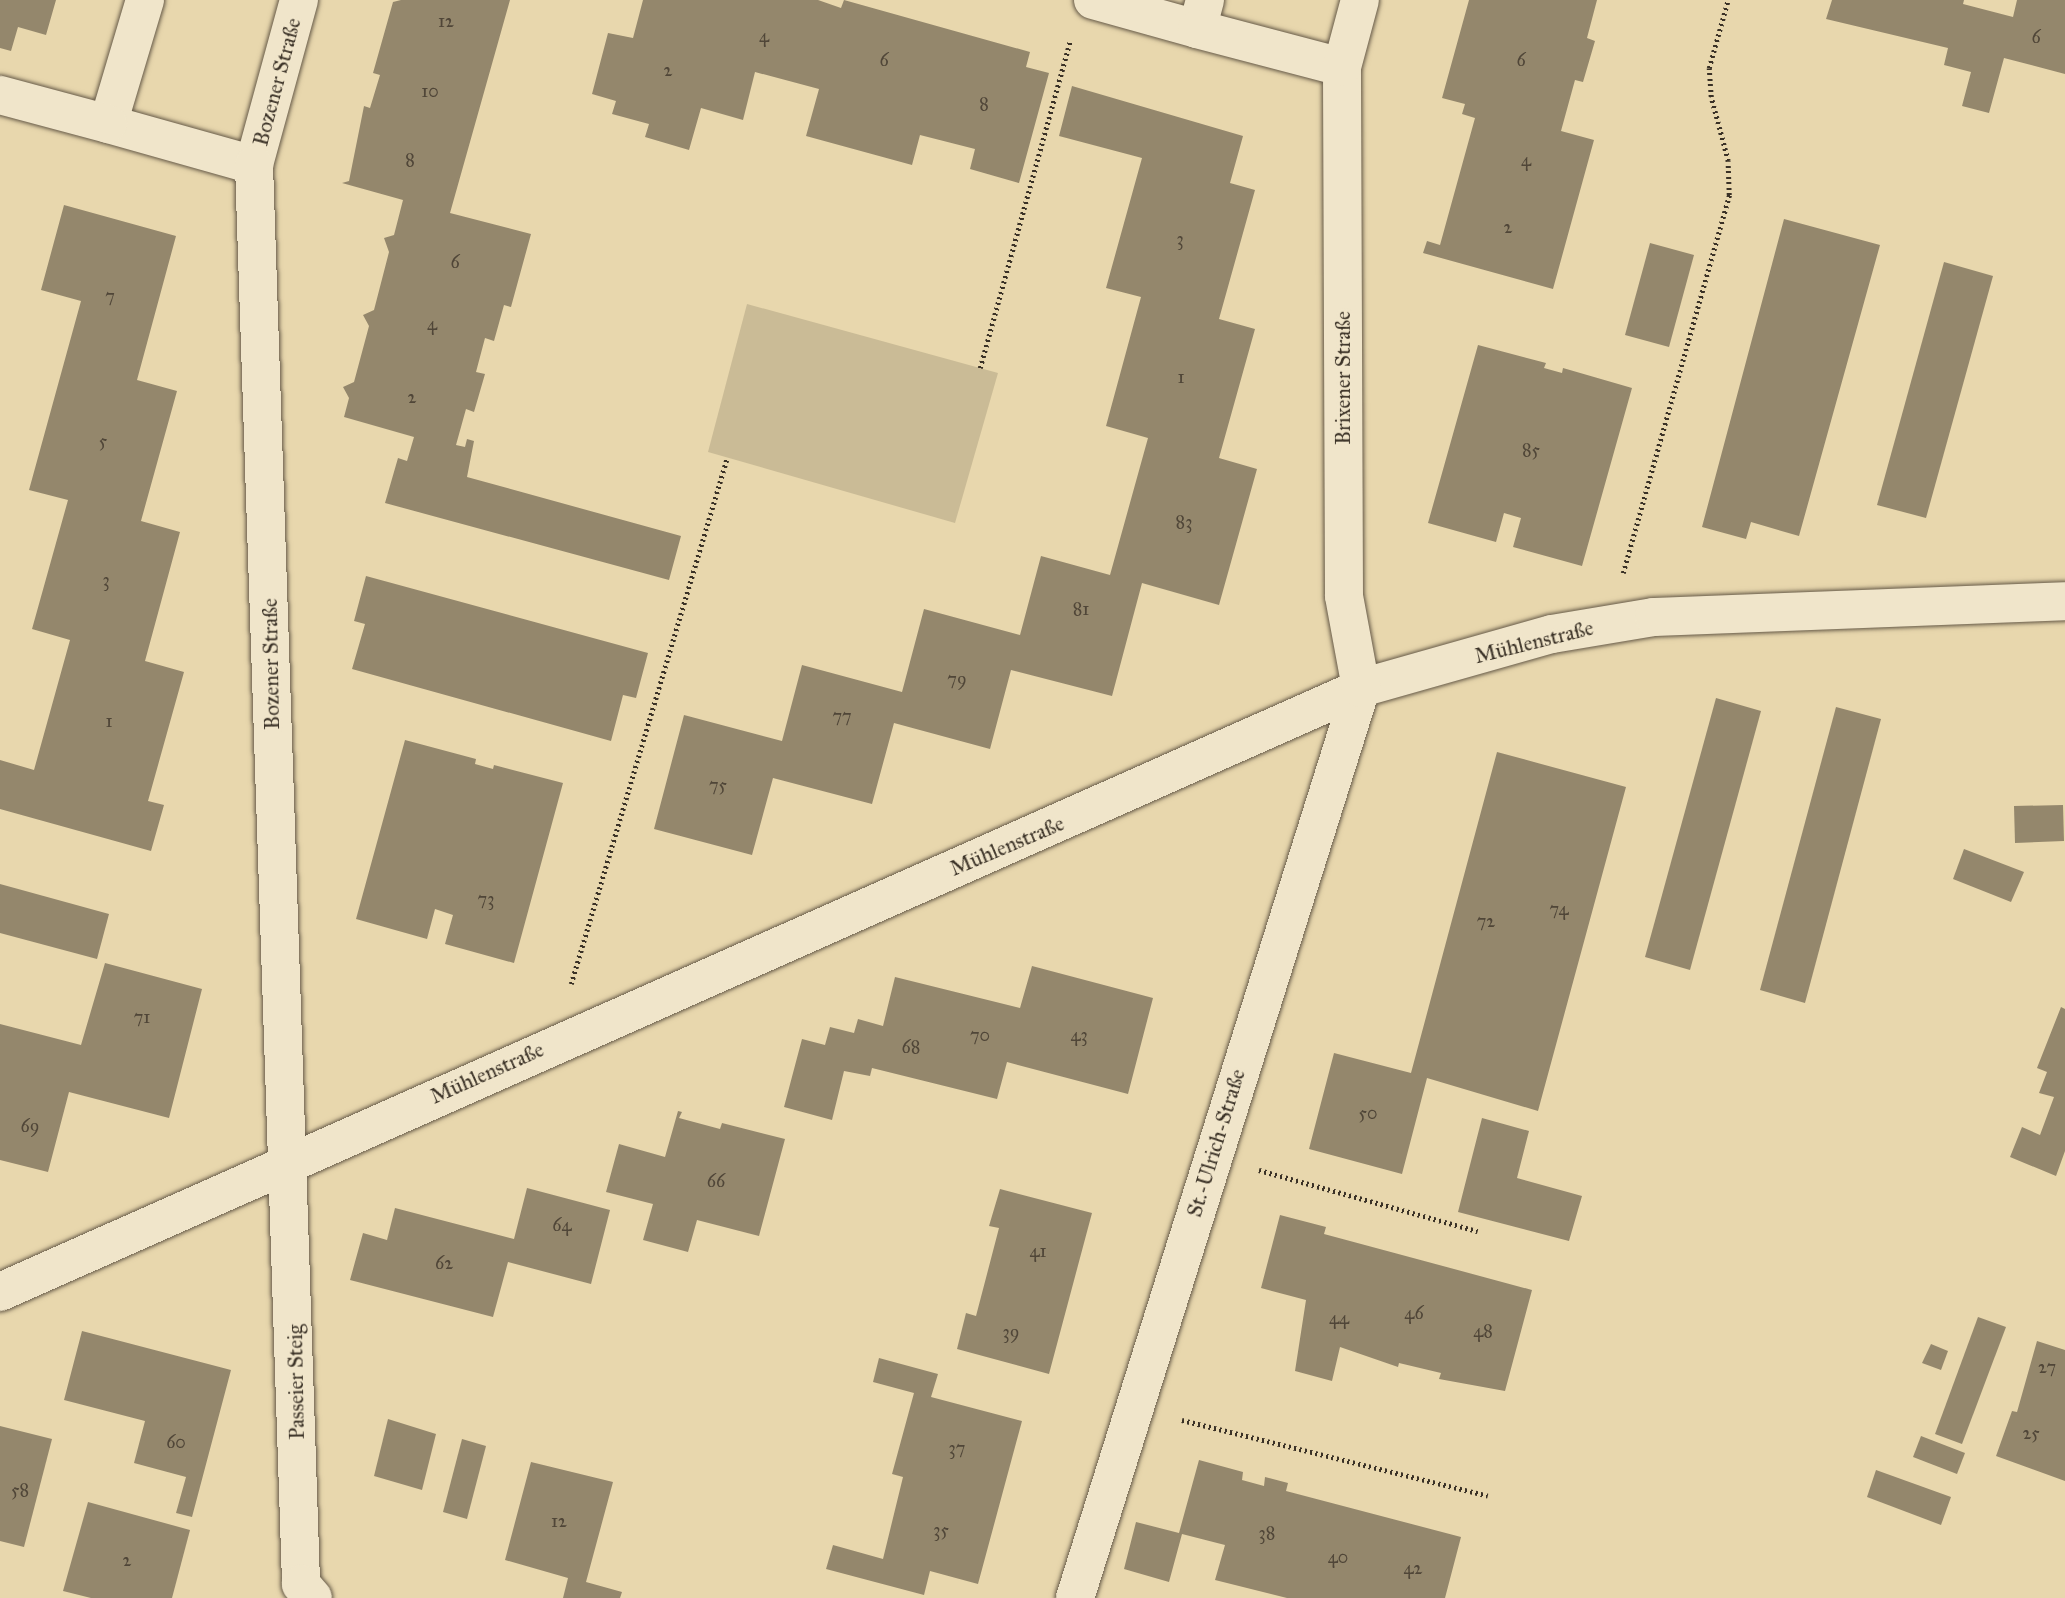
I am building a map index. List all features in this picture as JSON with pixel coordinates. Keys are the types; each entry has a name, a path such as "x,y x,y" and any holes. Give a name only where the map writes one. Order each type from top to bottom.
{"street":[{"path":"108,124 145,0"},
{"name":"Bozener Straße","path":"290,1162 254,165 299,0"},
{"path":"1093,0 1201,14 1342,67"},
{"name":"Brixener Straße","path":"1360,0 1342,67 1344,596 1361,688"},
{"name":"Bozener Straße","path":"0,94 254,165"},
{"name":"Mühlenstraße","path":"0,1292 554,1043 1361,688 1552,634 1654,617 1815,607 2065,601"},
{"name":"St.-Ulrich-Straße","path":"1075,1598 1211,1157 1361,688"},
{"name":"Passeier Steig","path":"290,1162 302,1584 313,1598"}],"path":[{"path":"1608,624 1729,195 1728,161 1711,97 1709,68 1728,0"},
{"path":"980,368 1071,39"},
{"path":"554,1043 727,458"},
{"path":"1211,1157 1478,1231"},
{"path":"1134,1408 1488,1496"}],"shaded area":[{"path":"747,304 998,373 955,523 708,452"}],"building":[{"path":"0,0 56,0 46,35 18,27 11,51 0,48"},
{"path":"510,0 450,213 531,234 511,307 504,305 494,341 485,338 476,372 485,374 474,412 466,409 456,445 465,447 467,439 474,441 467,477 681,536 669,580 385,503 398,458 407,461 414,437 344,417 349,398 343,387 354,382 369,326 363,315 374,310 389,252 384,238 394,235 403,200 342,183 349,181 364,106 370,108 380,75 373,73 393,2"},
{"path":"643,0 818,0 841,8 844,0 1030,52 1026,67 1049,73 1019,183 970,169 975,149 920,135 912,165 806,136 819,89 755,72 743,120 701,108 689,150 645,137 649,124 612,114 616,101 592,94 608,33 633,38"},
{"path":"1469,0 1597,0 1587,38 1595,41 1583,82 1575,80 1561,131 1594,140 1553,289 1423,253 1427,241 1440,245 1475,118 1462,114 1465,104 1442,98"},
{"path":"1832,0 1964,0 1963,4 2013,17 2017,0 2065,0 2065,74 2004,58 1989,113 1962,106 1971,72 1944,65 1948,48 1826,19"},
{"path":"1072,86 1243,136 1230,183 1255,190 1219,319 1255,329 1219,458 1257,469 1219,605 1142,583 1112,696 1011,670 990,749 894,723 872,804 773,778 752,855 654,829 684,715 782,741 802,665 902,692 924,609 1020,635 1041,556 1110,575 1148,438 1106,426 1141,297 1106,288 1142,158 1059,136"},
{"path":"64,205 176,236 137,380 177,391 141,521 180,532 145,661 184,672 148,801 164,805 151,851 0,809 0,760 34,770 70,640 32,629 68,500 29,490 81,301 41,290"},
{"path":"1784,219 1880,245 1799,536 1751,522 1746,539 1702,527"},
{"path":"1650,243 1694,255 1669,347 1625,335"},
{"path":"1944,262 1993,276 1926,518 1877,505"},
{"path":"1478,345 1546,363 1544,368 1562,373 1563,368 1632,388 1582,566 1513,547 1521,518 1504,513 1496,542 1428,523"},
{"path":"366,576 648,653 636,698 623,695 611,741 352,669 365,624 354,621"},
{"path":"1716,698 1761,711 1690,970 1645,957"},
{"path":"1836,707 1881,719 1805,1003 1760,990"},
{"path":"405,740 476,759 475,764 493,769 494,765 563,783 514,963 445,944 453,915 435,909 427,939 356,919"},
{"path":"1497,752 1626,787 1538,1111 1427,1078 1402,1174 1309,1149 1334,1053 1411,1073"},
{"path":"2063,805 2064,841 2015,843 2014,806"},
{"path":"1964,849 2024,872 2011,902 1953,879"},
{"path":"0,884 109,914 97,959 0,933"},
{"path":"105,963 202,989 169,1118 69,1092 48,1172 0,1160 0,1024 81,1045"},
{"path":"1032,966 1153,998 1128,1094 1007,1062 997,1099 872,1068 870,1076 844,1071 832,1120 784,1107 802,1039 825,1045 830,1027 854,1033 858,1019 883,1026 895,977 1020,1008"},
{"path":"2061,1007 2065,1009 2065,1151 2056,1176 2010,1157 2022,1127 2040,1135 2054,1097 2039,1093 2047,1072 2037,1068"},
{"path":"678,1111 682,1112 679,1118 720,1129 722,1123 785,1139 759,1236 697,1220 688,1252 643,1240 653,1204 606,1192 619,1144 665,1157"},
{"path":"1482,1118 1529,1131 1517,1178 1582,1196 1569,1241 1458,1212"},
{"path":"527,1188 610,1210 591,1284 508,1262 493,1317 350,1280 363,1233 387,1240 395,1208 514,1239"},
{"path":"1000,1189 1092,1213 1049,1374 957,1349 966,1313 976,1316 999,1228 989,1226"},
{"path":"1280,1215 1326,1227 1324,1234 1532,1290 1505,1391 1439,1379 1441,1373 1399,1363 1398,1367 1340,1347 1332,1381 1295,1371 1306,1300 1261,1288"},
{"path":"1978,1317 2006,1327 1962,1444 1935,1434"},
{"path":"82,1331 231,1370 192,1517 176,1513 186,1477 134,1463 145,1421 64,1400"},
{"path":"2037,1341 2065,1350 2065,1481 1996,1456 2012,1411 2017,1412"},
{"path":"1931,1344 1948,1351 1941,1370 1922,1363"},
{"path":"879,1358 938,1374 931,1397 1022,1421 978,1584 930,1571 924,1595 826,1569 833,1545 883,1559 903,1477 892,1474 914,1393 873,1382"},
{"path":"388,1419 436,1434 422,1490 374,1476"},
{"path":"0,1426 52,1439 24,1547 0,1541"},
{"path":"1921,1436 1965,1453 1957,1474 1913,1457"},
{"path":"462,1439 486,1446 467,1519 443,1512"},
{"path":"1199,1460 1243,1472 1242,1480 1264,1486 1265,1477 1288,1483 1286,1491 1461,1537 1445,1598 1287,1598 1215,1580 1225,1545 1182,1534 1169,1582 1124,1569 1136,1522 1179,1533"},
{"path":"531,1462 613,1482 586,1582 622,1592 620,1598 563,1598 568,1578 505,1560"},
{"path":"1876,1470 1951,1497 1941,1525 1867,1497"},
{"path":"88,1502 190,1530 172,1598 91,1598 63,1591"}]}
